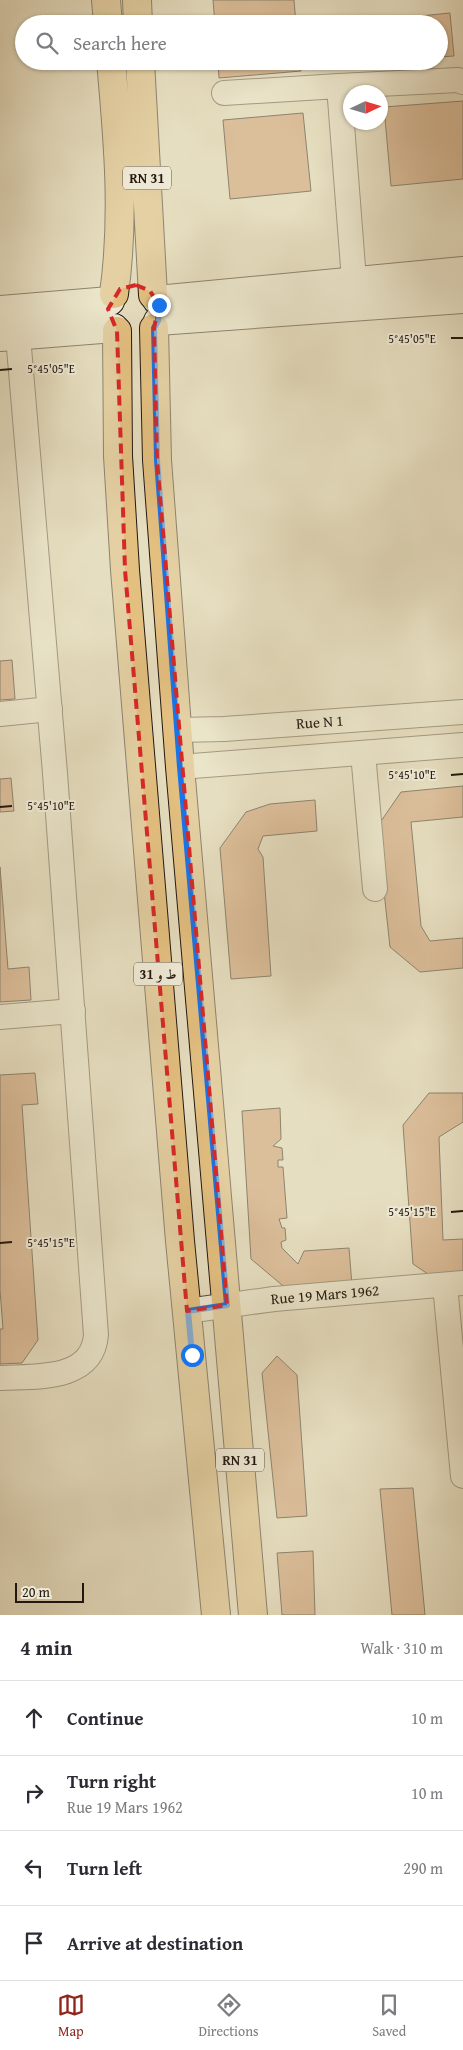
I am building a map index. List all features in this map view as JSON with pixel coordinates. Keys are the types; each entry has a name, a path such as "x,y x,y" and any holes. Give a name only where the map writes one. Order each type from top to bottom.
{"main road":[{"path":"106,0 107,15"},
{"path":"137,0 138,15"},
{"path":"0,310 112,298 120,289 136,285 143,287 155,311 148,334 132,338 115,329 108,317 112,298 119,259 121,218 119,152 112,70"},
{"name":"RN 31","path":"141,70 155,311 158,468 180,767 253,1615"},
{"path":"155,311 354,280 463,271"},
{"path":"155,311 463,299"},
{"path":"9,337 115,329"},
{"name":"ط و 31","path":"115,329 118,456 125,570 180,1241 216,1615"}],"street":[{"path":"224,92 458,80 463,82"},
{"path":"339,86 354,280"},
{"path":"0,1378 52,1374 73,1370 87,1358 95,1343 73,1011 50,709 9,337"},
{"path":"0,714 50,709"},
{"name":"Rue N 1","path":"178,730 224,729 463,712"},
{"path":"180,767 463,745"},
{"path":"363,753 374,889"},
{"path":"0,1017 73,1011"},
{"path":"454,1284 463,1476"},
{"name":"Rue 19 Mars 1962","path":"188,1311 227,1305 454,1284"}],"highlighted area":[{"path":"136,285 150,291 159,305 154,328 157,460 227,1305 187,1311 125,570 117,331 108,309 120,289"}],"building":[{"path":"213,0 294,0 295,15 214,15"},
{"path":"450,13 454,56 448,56 448,15 430,15"},
{"path":"219,70 301,71 219,78"},
{"path":"463,101 463,179 391,186 386,130 388,130 388,107"},
{"path":"303,113 311,191 230,199 223,120"},
{"path":"12,660 15,699 0,700 0,661"},
{"path":"11,778 14,811 0,812 0,779"},
{"path":"463,786 463,817 411,822 421,926 430,941 463,938 463,968 420,972 390,947 377,827 401,792"},
{"path":"315,800 317,831 263,836 258,849 263,857 271,976 231,979 220,848 246,812 270,804"},
{"path":"0,867 8,969 29,967 31,1000 0,1002"},
{"path":"35,1073 38,1104 22,1105 38,1340 22,1363 0,1364 0,1329 3,1329 0,1290 0,1075"},
{"path":"429,1093 463,1093 463,1122 439,1137 443,1240 463,1239 463,1274 431,1276 413,1264 403,1125"},
{"path":"280,1108 281,1139 273,1146 282,1148 283,1160 278,1160 278,1167 283,1167 287,1218 279,1219 282,1228 285,1228 286,1240 281,1242 282,1248 298,1264 304,1251 349,1248 352,1285 288,1290 251,1259 242,1111"},
{"path":"277,1356 297,1375 307,1516 277,1518 262,1373"},
{"path":"413,1488 425,1615 392,1615 380,1489"},
{"path":"313,1551 315,1615 282,1615 277,1553"}],"route":[{"path":"159,305 160,313 154,328 157,460 180,767 227,1305 188,1311 192,1355"}]}
